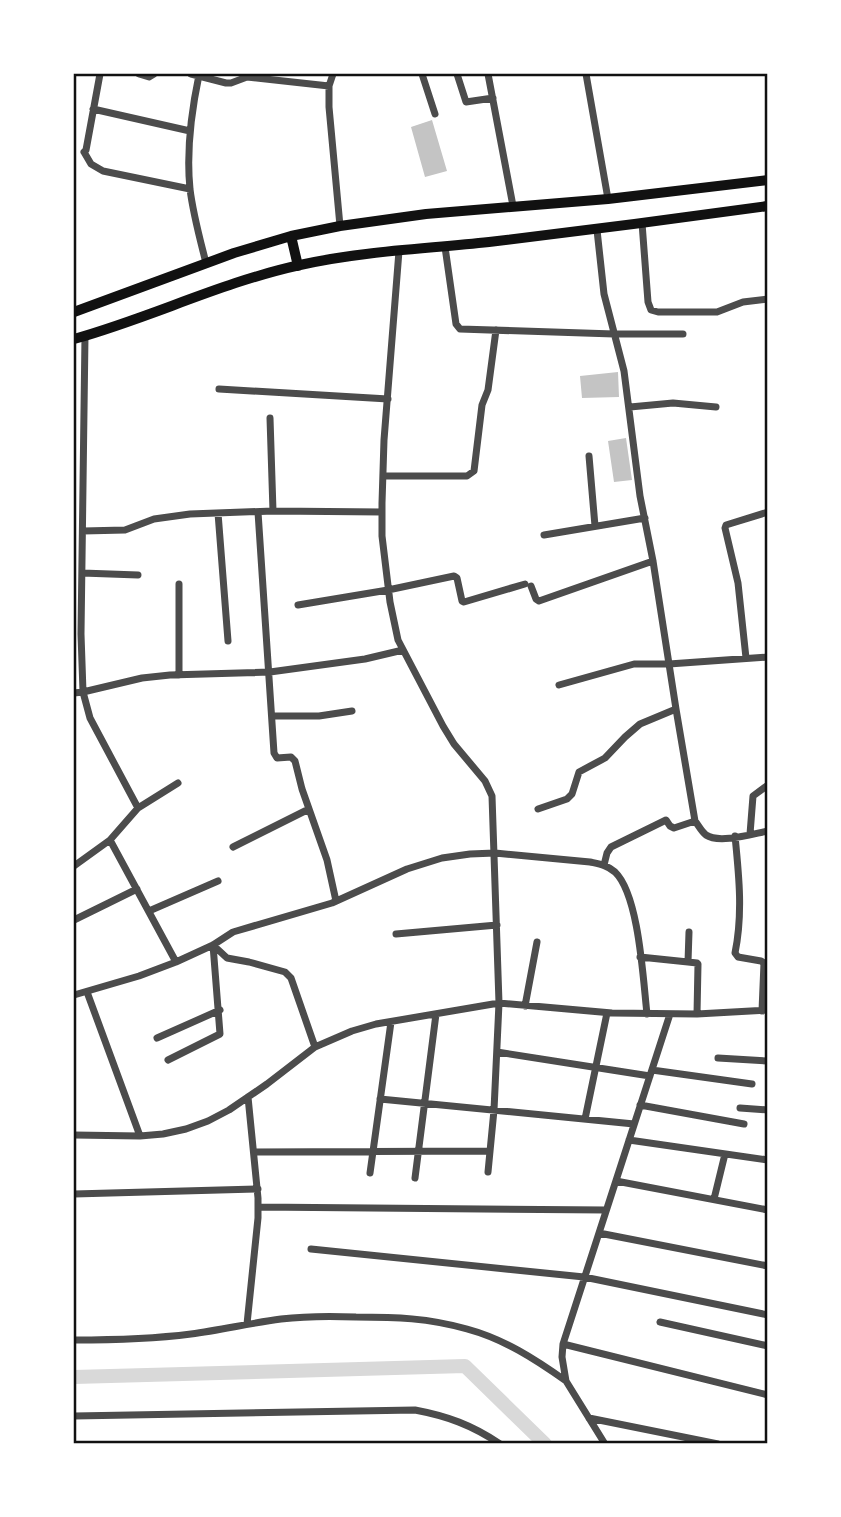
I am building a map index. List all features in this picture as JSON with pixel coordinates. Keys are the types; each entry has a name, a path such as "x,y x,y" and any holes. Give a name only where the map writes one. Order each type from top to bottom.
{"main road":[{"path":"74,312 262,243 340,226 426,214 608,199 768,180"},
{"path":"74,339 237,282 298,265 348,256 597,230 768,206"},
{"path":"291,236 298,265"}],"street":[{"path":"84,152 100,74"},
{"path":"139,74 149,77 154,74"},
{"path":"206,263 190,189 190,131 195,74 226,83 242,76 329,86"},
{"path":"332,74 329,107 340,226"},
{"path":"422,74 435,114"},
{"path":"457,74 466,102 493,98"},
{"path":"488,74 513,206"},
{"path":"586,74 608,199"},
{"path":"93,109 190,131"},
{"path":"74,152 84,152"},
{"path":"84,152 97,169 190,189"},
{"path":"642,223 648,302 651,310 717,312 743,302 768,299"},
{"path":"597,230 604,294 624,371 630,407 640,496 695,821 704,833 713,838 768,831"},
{"path":"445,247 457,327 461,329 682,334"},
{"path":"399,251 383,476 382,536 396,634 454,744 489,788 493,804 499,1003 488,1172"},
{"path":"383,476 467,476 474,471 482,405 488,390 496,330"},
{"path":"85,336 82,573 78,592 83,692 90,718 138,808"},
{"path":"219,389 388,399"},
{"path":"630,407 673,403 716,407"},
{"path":"270,418 273,511"},
{"path":"589,456 595,526"},
{"path":"83,531 127,530 156,519 190,514 273,511 382,512"},
{"path":"258,512 274,755 277,758 294,759 327,860 336,901"},
{"path":"746,658 738,583 724,528 726,524 768,512"},
{"path":"218,513 228,641"},
{"path":"544,535 645,518"},
{"path":"298,605 456,576 464,602 528,585 539,601 653,561"},
{"path":"82,573 138,575"},
{"path":"179,584 179,675"},
{"path":"74,693 142,678 270,672 365,659 403,650"},
{"path":"559,685 634,664 768,657"},
{"path":"538,809 568,799 579,772 605,758 640,724 676,709"},
{"path":"272,716 319,716 352,711"},
{"path":"74,866 110,839 138,808 178,783"},
{"path":"750,834 753,796 768,785"},
{"path":"233,847 309,809"},
{"path":"604,864 611,847 666,820 674,828 695,821"},
{"path":"74,1135 140,1136 186,1129 229,1110 316,1046 352,1031 391,1022 499,1003 607,1013 697,1014 765,1011 764,964 761,961 738,957 735,953 741,914 741,889 735,836"},
{"path":"110,839 176,962"},
{"path":"74,996 176,962 213,945 233,932 336,901 407,869 442,858 495,853 604,864 619,877 627,890 633,910 647,1014"},
{"path":"149,911 218,881"},
{"path":"74,920 137,889"},
{"path":"396,934 497,925"},
{"path":"688,962 689,932"},
{"path":"525,1006 537,942"},
{"path":"168,1060 218,1036 221,1031 213,945"},
{"path":"213,945 227,958 285,972 291,978 316,1046"},
{"path":"640,957 698,964 697,1014"},
{"path":"87,992 140,1136"},
{"path":"158,1038 220,1010"},
{"path":"585,1119 607,1013"},
{"path":"415,1178 436,1014"},
{"path":"605,1444 566,1381 563,1344 670,1014"},
{"path":"370,1173 391,1022"},
{"path":"497,1052 596,1067 752,1084"},
{"path":"718,1058 768,1061"},
{"path":"247,1324 258,1207 248,1097"},
{"path":"380,1099 634,1124"},
{"path":"640,1105 744,1124"},
{"path":"740,1108 768,1110"},
{"path":"629,1140 768,1160"},
{"path":"254,1152 490,1150"},
{"path":"714,1199 725,1154"},
{"path":"616,1181 768,1210"},
{"path":"74,1194 258,1189"},
{"path":"258,1207 606,1210"},
{"path":"599,1233 768,1266"},
{"path":"311,1249 584,1277 768,1315"},
{"path":"74,1340 155,1338 322,1316 397,1316 469,1329 536,1360 566,1381"},
{"path":"660,1322 768,1346"},
{"path":"563,1344 768,1395"},
{"path":"74,1416 415,1410 465,1423 500,1444"},
{"path":"589,1418 718,1444"}],"building":[{"path":"432,120 447,171 425,177 411,127"},
{"path":"618,372 619,397 582,398 580,376"},
{"path":"626,438 632,480 614,482 608,441"}],"waterway":[{"path":"74,1377 465,1366 545,1444"}]}
